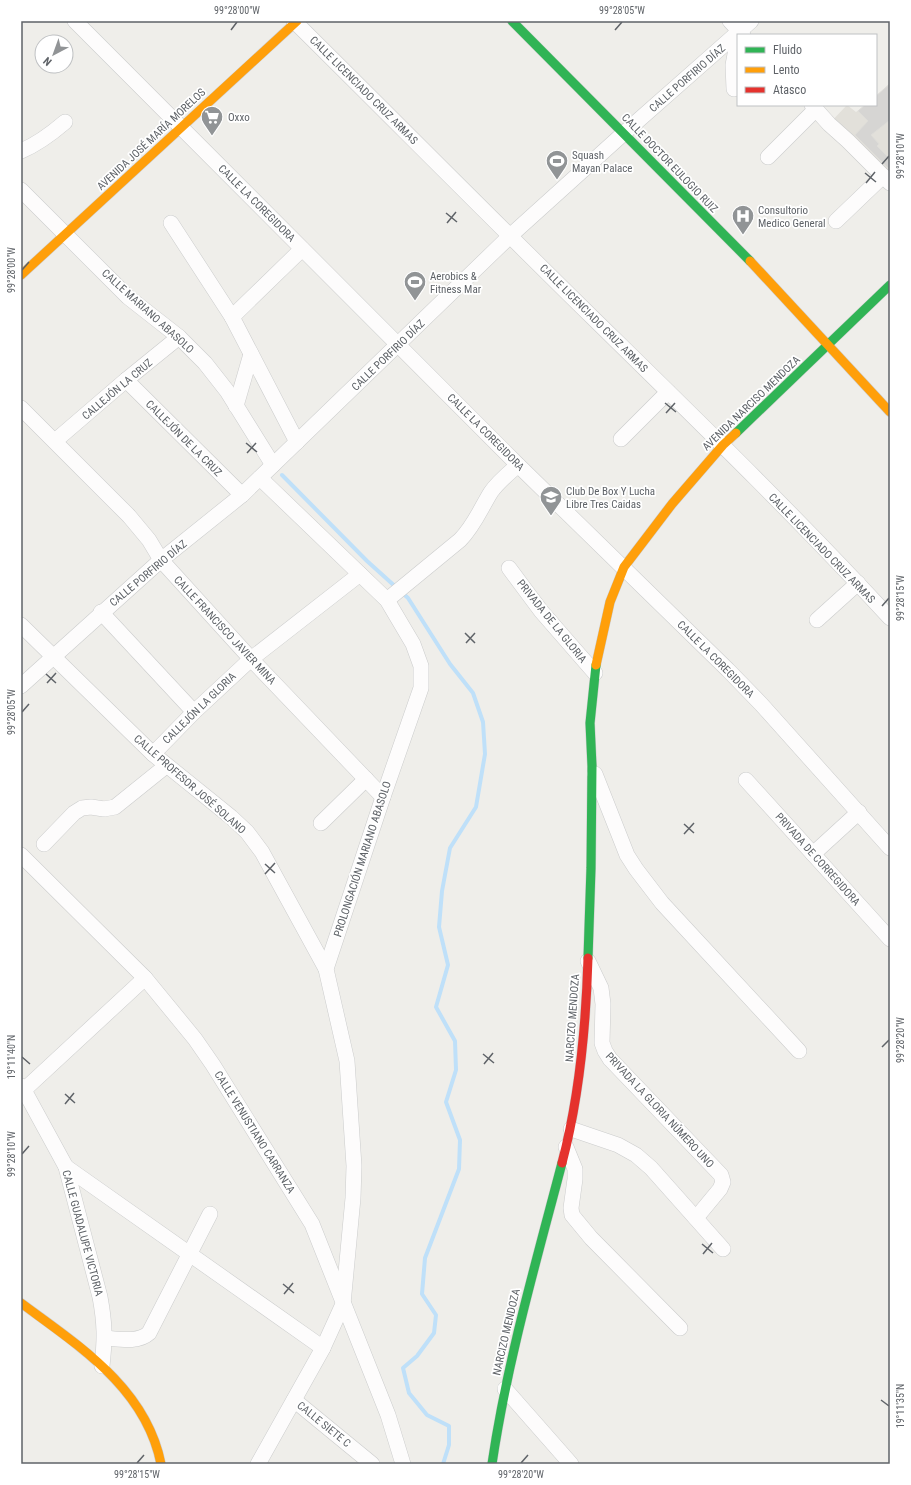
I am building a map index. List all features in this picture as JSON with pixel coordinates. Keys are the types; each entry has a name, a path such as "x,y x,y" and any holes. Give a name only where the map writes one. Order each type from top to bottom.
{"street":[{"name":"CALLE LA COREGIDORA","path":"75,21 302,249 399,344 518,465 728,670 890,848"},
{"name":"AVENIDA JOSÉ MARÍA MORELOS","path":"21,275 296,21"},
{"name":"CALLE LICENCIADO CRUZ ARMAS","path":"296,21 510,236 723,445 858,583 890,618"},
{"name":"CALLE DOCTOR EULOGIO RUIZ","path":"512,21 624,133 829,344 890,412"},
{"name":"CALLE PORFIRIO DÍAZ","path":"21,686 52,656 161,560 242,495 510,236 751,21"},
{"path":"734,89 733,65 737,39"},
{"path":"768,157 814,107 829,124 886,180 836,221"},
{"path":"21,152 34,146 65,122"},
{"name":"CALLE MARIANO ABASOLO","path":"21,190 128,297 179,337 205,363 227,391 273,465"},
{"path":"171,223 232,318 297,442"},
{"path":"232,318 302,249"},
{"name":"AVENIDA NARCISO MENDOZA","path":"624,567 668,509 723,445 890,285"},
{"name":"CALLEJÓN LA CRUZ","path":"55,441 179,337"},
{"path":"236,406 251,354"},
{"name":"CALLEJÓN DE LA CRUZ","path":"126,380 242,495"},
{"path":"621,439 668,392"},
{"name":"CALLE FRANCISCO JAVIER MINA","path":"21,408 137,524 161,560 251,659 383,797"},
{"path":"391,597 469,531 492,490 518,465"},
{"name":"PROLONGACIÓN MARIANO ABASOLO","path":"260,478 360,574 391,597 413,644 421,666 421,688 326,969"},
{"name":"NARCIZO MENDOZA","path":"492,1464 498,1422 505,1389 531,1280 571,1129 577,1097 588,961 592,766 590,723 595,673 600,646 610,602 624,567"},
{"name":"PRIVADA DE LA GLORIA","path":"509,568 541,612 595,673"},
{"name":"CALLEJÓN LA GLORIA","path":"153,754 194,712 251,659 360,574"},
{"path":"817,620 858,583"},
{"path":"101,612 194,712"},
{"name":"CALLE PROFESOR JOSÉ SOLANO","path":"21,625 166,766 231,816 247,832 262,852 326,969"},
{"path":"44,844 82,808 91,807 104,810 115,807 166,766"},
{"path":"592,766 608,809 628,855 636,869 662,903 799,1051"},
{"path":"321,823 366,779"},
{"name":"PRIVADA DE CORREGIDORA","path":"746,780 890,939"},
{"path":"813,854 858,812"},
{"name":"CALLE VENUSTIANO CARRANZA","path":"21,855 145,978 195,1039 213,1065 312,1224 322,1245 343,1304 388,1415 403,1464"},
{"name":"PRIVADA LA GLORIA NÚMERO UNO","path":"588,961 601,988 603,1004 602,1043 604,1051 721,1175 723,1182 720,1189 696,1218"},
{"path":"258,1464 323,1348 343,1304 353,1198 354,1166 347,1061 326,969"},
{"path":"23,1088 145,978"},
{"name":"CALLE GUADALUPE VICTORIA","path":"23,1088 66,1167 100,1297 104,1319 105,1338 102,1366"},
{"path":"571,1129 618,1145 636,1155 652,1168 723,1249"},
{"path":"566,1147 575,1169 575,1179 570,1208 572,1215 607,1254 680,1328"},
{"path":"66,1167 323,1348"},
{"path":"105,1338 137,1339 144,1337 149,1333 210,1214"},
{"path":"21,1303 102,1366 136,1402 154,1435 161,1464"},
{"path":"505,1389 570,1464"},
{"name":"CALLE SIETE C","path":"294,1400 372,1464"}],"shaded area":[{"path":"889,84 890,85 890,183 829,124 846,106 856,112 864,106 877,106 877,95"}],"building":[{"path":"890,84 890,120 871,135 879,144 877,146 890,159 890,170 855,135 868,121 858,111 864,106 877,106 877,95"}],"waterway":[{"path":"282,475 367,561 408,598 450,664 473,693 483,722 485,754 476,807 450,848 442,891 439,927 448,965 436,1007 455,1041 456,1070 446,1102 460,1140 459,1169 425,1258 422,1294 436,1315 434,1333 417,1356 403,1368 409,1393 427,1415 449,1426 449,1445 443,1464"}],"traffic: fast":[{"path":"512,21 750,261"},
{"path":"736,433 890,285"},
{"path":"588,958 592,766 590,723 596,665"},
{"path":"492,1464 498,1426 514,1350 532,1275 562,1163"}],"traffic: slow":[{"path":"21,275 297,21"},
{"path":"750,261 890,412"},
{"path":"596,665 610,602 624,567 672,504 723,445 736,433"},
{"path":"21,1303 87,1353 107,1371 125,1391 141,1413 153,1437 161,1464"}],"traffic: jam":[{"path":"562,1163 578,1086 586,1010 588,958"}],"place":[{"name":"Oxxo","path":"212,136"},
{"name":"Squash Mayan Palace","path":"557,180"},
{"name":"Consultorio Medico General","path":"743,236"},
{"name":"Aerobics & Fitness Mar","path":"415,302"},
{"name":"Club De Box Y Lucha Libre Tres Caidas","path":"551,516"}]}
